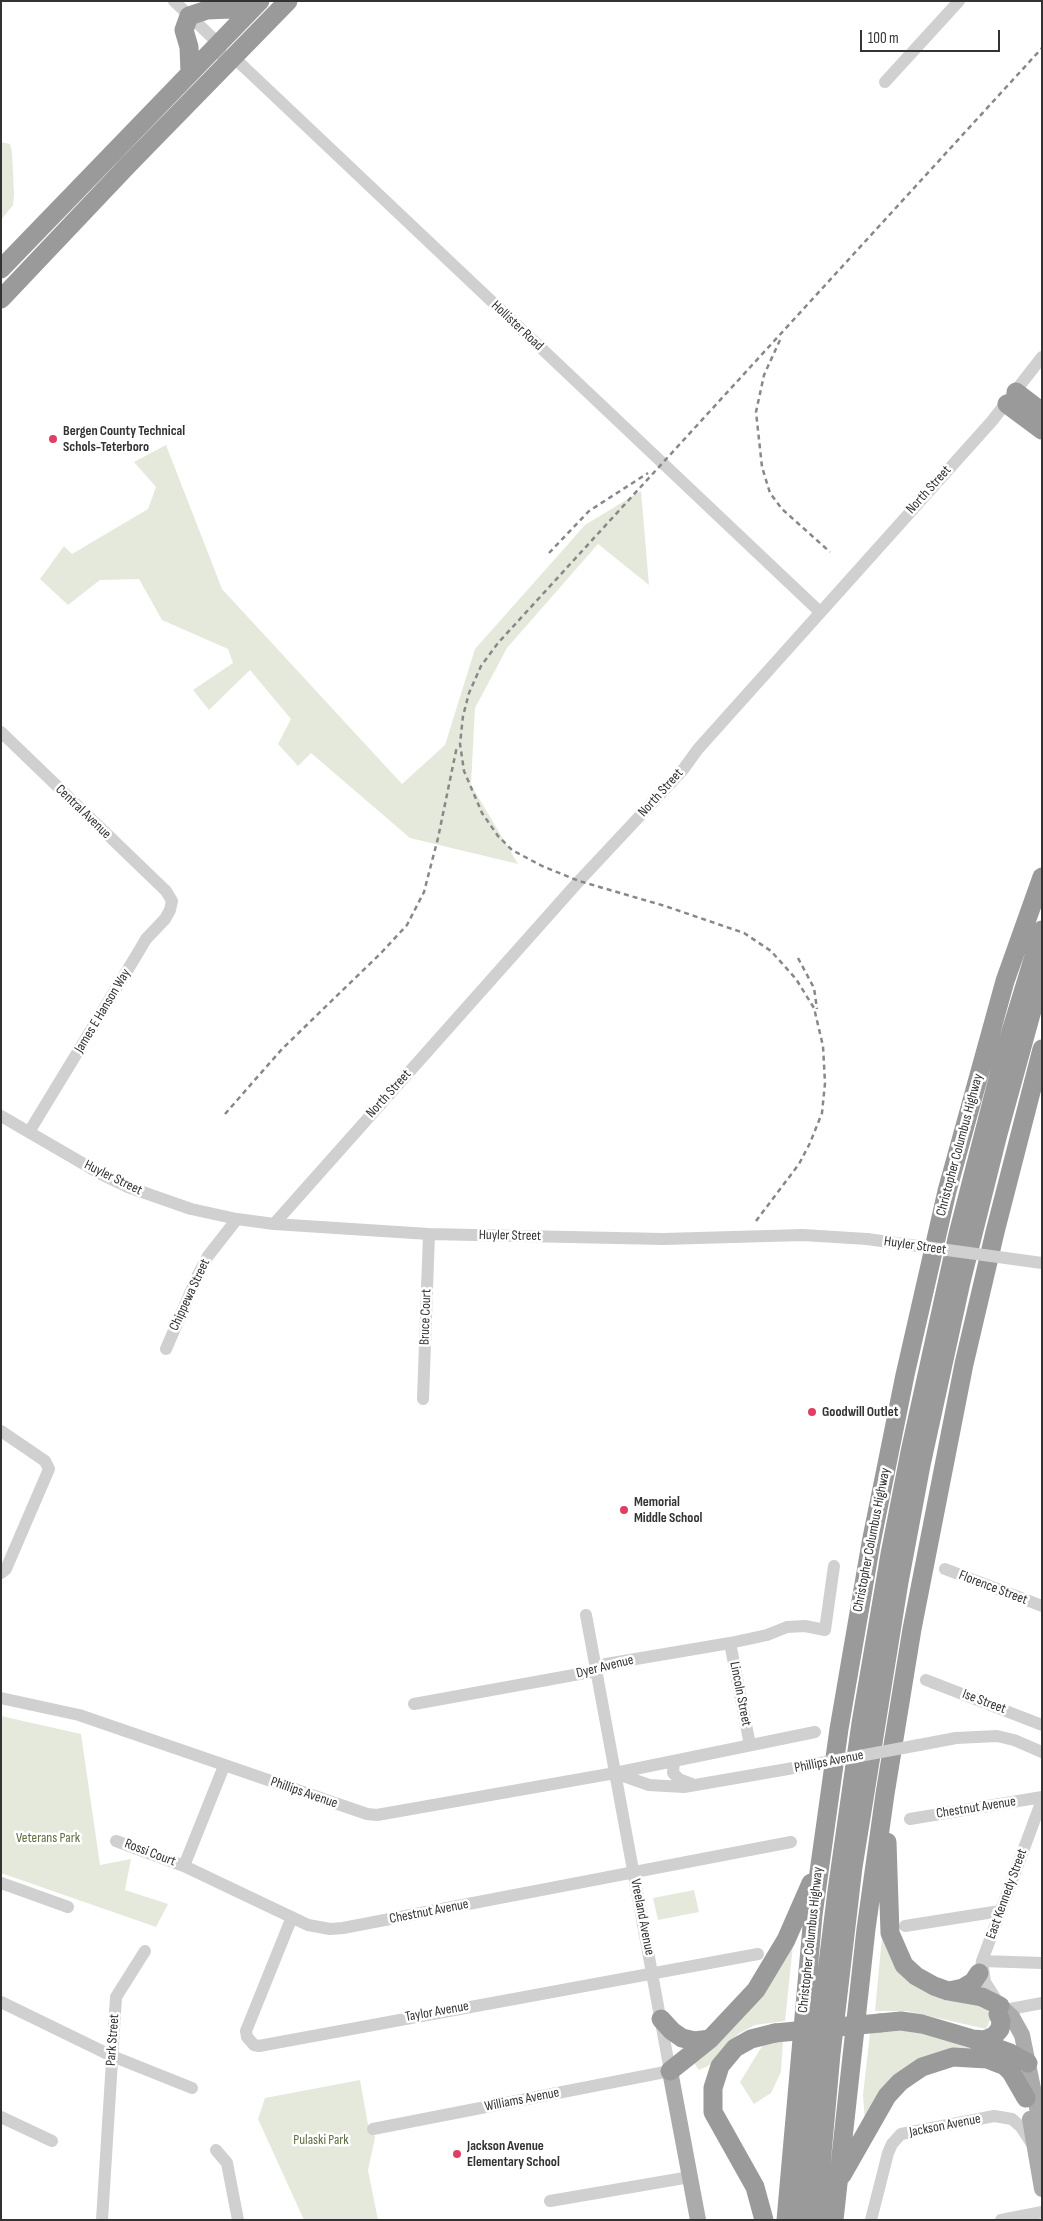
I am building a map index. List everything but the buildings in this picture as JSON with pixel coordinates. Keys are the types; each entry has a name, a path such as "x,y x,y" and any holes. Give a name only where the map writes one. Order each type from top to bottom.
{"highway":[{"path":"190,74 189,47 184,30 190,16 208,10 231,9 254,1"},
{"path":"1,269 260,1"},
{"path":"1,299 288,1"},
{"path":"219,44 231,41 243,34 258,32"},
{"path":"128,165 144,136 207,70 215,58 219,44"},
{"path":"1011,398 1042,412"},
{"path":"1011,398 1042,430"},
{"name":"Christopher Columbus Highway","path":"786,2220 805,1991 820,1864 839,1728 869,1553 947,1191 1005,981 1042,877"},
{"name":"Christopher Columbus Highway","path":"802,2220 816,2060 836,1900 861,1723 890,1554 912,1443 958,1234 1007,1043 1042,930"},
{"path":"816,2220 831,2054 853,1868 897,1591 921,1465 961,1282 998,1134 1042,974"},
{"path":"834,2220 859,1987 885,1794 912,1629 943,1463 992,1240 1042,1049"},
{"path":"885,1794 890,1933 904,1965 916,1976 934,1986 948,1991 982,1997 1001,2010 1001,2025 994,2036 985,2040 966,2037"},
{"path":"670,2071 710,2039 739,2010 765,1978 786,1940 820,1864"},
{"path":"948,1991 963,1988 973,1982 980,1967"},
{"path":"661,2019 672,2031 682,2038 695,2040 710,2039"},
{"path":"764,2220 755,2186 713,2112 712,2088 720,2066 735,2048 751,2039 775,2033 901,2021 922,2024 966,2037 1024,2060"},
{"path":"838,2182 887,2096 900,2082 922,2067 954,2058 987,2058 1005,2066 1035,2106"}],"main road":[{"path":"1001,2010 1012,2017 1022,2035 1024,2060 1042,2132"},
{"name":"Vreeland Avenue","path":"670,2071 698,2220"},
{"path":"1035,2106 1036,2150 1042,2189"}],"street":[{"path":"174,1 219,44"},
{"path":"885,82 958,1"},
{"name":"Hollister Road","path":"219,44 220,53 227,60 234,58 820,612"},
{"name":"North Street","path":"274,1224 579,881 682,771 698,749 1011,398 1042,357"},
{"name":"Central Avenue","path":"1,732 166,891"},
{"name":"James E Hanson Way","path":"29,1132 146,939 165,919 172,901 166,891"},
{"name":"Huyler Street","path":"1,1116 101,1174 128,1187 192,1209 238,1219 274,1224 429,1234 664,1239 803,1235 867,1239 1042,1263"},
{"name":"Chippewa Street","path":"166,1349 208,1256 238,1219"},
{"name":"Bruce Court","path":"423,1399 429,1234"},
{"path":"1,1431 48,1465 48,1474 6,1569 1,1573"},
{"name":"Dyer Avenue","path":"414,1704 596,1671 606,1664 730,1643 767,1635 781,1628 796,1626 825,1630 834,1566"},
{"name":"Florence Street","path":"945,1569 1042,1606"},
{"name":"Vreeland Avenue","path":"586,1615 670,2071"},
{"name":"Lincoln Street","path":"730,1643 750,1745"},
{"name":"Ise Street","path":"926,1680 1042,1724"},
{"name":"Phillips Avenue","path":"1,1698 79,1716 354,1811 377,1815 615,1773 815,1732"},
{"name":"Phillips Avenue","path":"615,1773 649,1785 666,1787 699,1786 956,1738 997,1736 1014,1740 1042,1752"},
{"path":"674,1761 673,1773 678,1780 699,1786"},
{"path":"184,1866 224,1766"},
{"name":"Chestnut Avenue","path":"910,1820 1042,1799"},
{"name":"East Kennedy Street","path":"982,1997 978,1986 980,1967 1042,1799"},
{"name":"Rossi Court","path":"116,1841 184,1866"},
{"name":"Chestnut Avenue","path":"184,1866 317,1927 343,1928 791,1842"},
{"path":"1,1883 68,1907"},
{"path":"905,1926 1000,1911"},
{"name":"Taylor Avenue","path":"292,1917 246,2032 246,2037 254,2045 259,2046 758,1954"},
{"name":"Park Street","path":"102,2220 116,1997 145,1951"},
{"path":"1042,1963 980,1967 985,1982 1001,2010 1042,2004"},
{"path":"1,2002 112,2056 192,2088"},
{"name":"Williams Avenue","path":"373,2129 670,2071"},
{"name":"Jackson Avenue","path":"871,2220 888,2153 892,2144 901,2134 994,2116 1012,2120 1021,2127 1036,2150"},
{"path":"1,2117 52,2141"},
{"path":"216,2150 227,2163 238,2220"},
{"path":"550,2202 690,2177"},
{"path":"1001,2220 1042,2212"}],"green space":[{"path":"1,142 10,144 12,152 14,195 13,205 1,220"},
{"path":"166,445 222,589 402,784 445,745 475,649 585,525 641,491 649,585 598,544 507,648 475,708 471,785 518,864 410,838 311,753 298,766 278,744 291,719 250,670 209,710 193,690 233,663 228,649 162,620 139,579 100,580 68,605 40,579 64,546 72,554 148,509 156,487 134,462"},
{"name":"Veterans Park","path":"1,1716 81,1734 100,1865 131,1859 125,1890 168,1904 156,1927 1,1873"},
{"path":"694,1890 699,1912 658,1920 653,1898"},
{"path":"883,1926 896,1964 982,2005 992,2016 986,2029 907,2011 875,2011"},
{"path":"793,1945 785,2021 755,2025 738,2034 708,2066 699,2070 692,2060"},
{"path":"914,2030 983,2050 940,2053 865,2122 863,2095 870,2033"},
{"path":"783,2041 781,2072 771,2093 754,2104 740,2082 764,2043"},
{"name":"Pulaski Park","path":"360,2080 369,2130 373,2129 375,2138 368,2170 378,2220 304,2220 258,2119 265,2098"}],"railway":[{"path":"756,1221 799,1164 822,1113 825,1083 823,1046 814,1008 796,979 771,951 744,933 665,906 579,881 542,866 512,850 498,836 482,813 464,771 460,744 463,716 469,693 481,666 498,643 1042,48"},
{"path":"780,340 764,375 756,412 762,467 770,493 782,509 830,552"},
{"path":"549,553 589,511 648,473"},
{"path":"225,1114 282,1049 382,952 407,925 424,892 438,838 457,746"},
{"path":"798,958 814,988 817,1009"}],"place":[{"name":"Bergen County Technical Schols-Teterboro","path":"53,439"},
{"name":"Goodwill Outlet","path":"812,1412"},
{"name":"Memorial Middle School","path":"624,1510"},
{"name":"Jackson Avenue Elementary School","path":"457,2154"}]}
